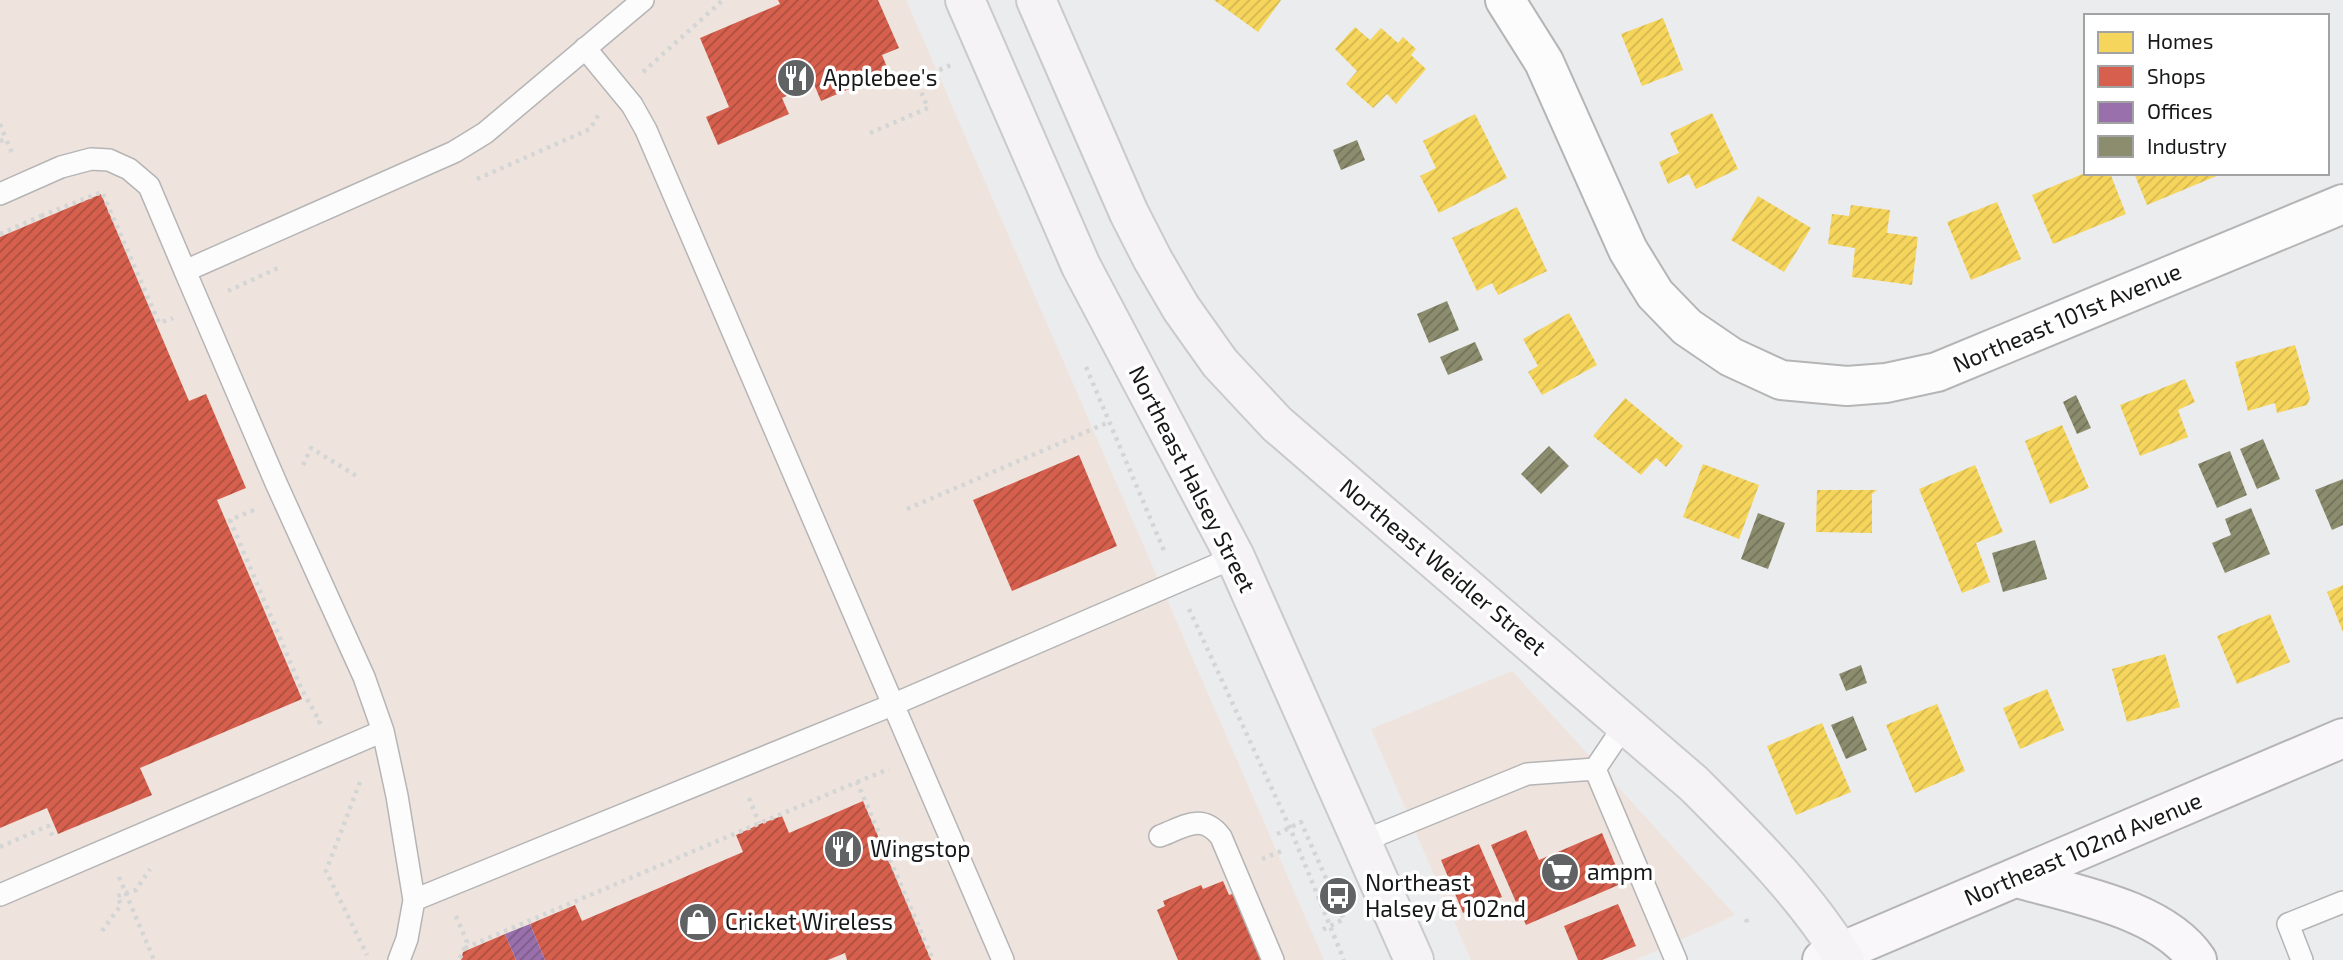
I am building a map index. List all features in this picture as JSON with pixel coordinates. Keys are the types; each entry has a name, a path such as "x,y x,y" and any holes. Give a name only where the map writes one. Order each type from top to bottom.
{"main road":[{"name":"Northeast Halsey Street","path":"965,0 1082,266 1235,557 1414,960"},
{"name":"Northeast Weidler Street","path":"1036,0 1129,213 1181,308 1220,363 1287,433 1693,783 1799,895 1836,957"},
{"name":"Northeast 102nd Avenue","path":"1836,957 2343,738"},
{"path":"2017,878 2122,907 2164,928 2197,960"}],"street":[{"name":"Northeast 101st Avenue","path":"1505,0 1545,62 1628,250 1655,293 1687,327 1720,350 1781,380 1847,386 1886,383 1937,372 2343,204"}],"lane":[{"path":"186,271 454,152 485,134 643,0"},
{"path":"585,48 632,104 646,131 1003,960"},
{"path":"0,194 61,167 91,159 109,160 129,169 149,186 276,483 364,677 383,732 397,796 414,900 407,939 399,960"},
{"path":"414,900 891,705 1235,557"},
{"path":"1595,769 1626,723"},
{"path":"0,895 383,732"},
{"path":"1363,841 1527,774 1595,769"},
{"path":"1595,769 1676,960"},
{"path":"1160,836 1195,823 1204,823 1216,831 1221,837 1273,960"},
{"path":"2302,960 2288,924 2343,902"}],"path":[{"path":"870,133 928,108 916,80 987,50"},
{"path":"0,124 6,139"},
{"path":"175,317 180,329"},
{"path":"1083,362 1177,582 1290,828 1344,960"},
{"path":"908,509 1109,422"},
{"path":"254,500 258,509 230,520 302,690 320,722"},
{"path":"360,782 326,872 369,960"},
{"path":"465,948 857,782 933,960"},
{"path":"1277,834 1301,822 1344,919 1320,931"},
{"path":"0,847 48,825 55,841 65,837"},
{"path":"102,931 121,905 117,896 136,890 150,869"},
{"path":"446,887 467,942 459,960"}],"shaded area":[{"path":"0,0 906,0 1324,960 0,960"},
{"path":"1512,671 1735,915 1636,960 1471,960 1371,729"}],"building: Homes":[{"path":"1214,0 1281,0 1258,32"},
{"path":"1663,18 1683,70 1642,86 1621,34"},
{"path":"1355,27 1370,40 1381,28 1398,43 1403,37 1416,49 1411,55 1426,69 1396,104 1387,94 1373,108 1346,84 1357,71 1335,49"},
{"path":"1712,113 1738,169 1696,189 1689,174 1668,184 1659,162 1679,153 1670,133"},
{"path":"1475,114 1507,178 1439,213 1420,176 1436,168 1423,141"},
{"path":"2084,173 2111,175 2126,214 2053,244 2032,195"},
{"path":"2135,175 2219,175 2147,205"},
{"path":"1758,196 1811,228 1784,272 1731,240"},
{"path":"1997,202 2021,259 1971,280 1947,222"},
{"path":"1851,205 1890,210 1887,233 1918,237 1912,285 1852,277 1855,248 1828,244 1832,214 1849,216"},
{"path":"1517,207 1547,271 1498,295 1492,283 1477,291 1452,238"},
{"path":"1569,313 1597,365 1542,395 1528,372 1538,366 1523,339"},
{"path":"2295,345 2310,398 2307,405 2277,413 2275,403 2248,411 2235,362"},
{"path":"2185,379 2195,402 2178,410 2188,437 2140,456 2120,405"},
{"path":"1625,398 1683,446 1666,467 1656,458 1641,475 1593,436"},
{"path":"2062,425 2089,488 2050,504 2025,441"},
{"path":"1703,464 1759,485 1739,539 1683,517"},
{"path":"1975,465 2003,532 1976,543 1990,582 1962,593 1919,489"},
{"path":"1817,490 1877,490 1872,494 1872,533 1816,532"},
{"path":"2343,585 2343,632 2327,592"},
{"path":"2270,614 2290,662 2237,684 2217,636"},
{"path":"2165,654 2180,707 2127,722 2112,669"},
{"path":"2047,689 2064,730 2020,749 2003,708"},
{"path":"1937,704 1965,771 1915,793 1886,725"},
{"path":"1822,723 1851,792 1796,815 1767,746"}],"building: Shops":[{"name":"Applebee's","path":"778,0 878,0 899,48 882,55 889,72 821,101 814,84 782,98 789,114 718,145 706,117 729,107 700,38 780,4"},
{"path":"101,194 189,401 206,394 246,488 217,500 302,699 140,768 152,795 58,834 47,808 0,828 0,237"},
{"path":"1079,455 1117,546 1012,591 973,500"},
{"path":"863,801 931,960 847,960 845,953 828,960 545,960 530,924 575,905 582,921 743,852 736,835 760,824 782,816 789,833"},
{"name":"ampm","path":"1526,830 1539,860 1602,833 1623,883 1526,925 1491,845"},
{"path":"1479,844 1502,897 1463,913 1441,860"},
{"path":"1223,881 1229,895 1235,893 1262,960 1178,960 1157,910 1165,906 1163,901 1201,885 1203,889"},
{"path":"1618,904 1636,946 1602,960 1578,960 1564,926"},
{"path":"505,934 516,960 461,960 463,952"}],"building: Offices":[{"path":"530,924 545,960 516,960 505,934"}],"building: Industry":[{"path":"1357,140 1365,160 1341,170 1333,150"},
{"path":"1447,301 1459,330 1429,343 1417,314"},
{"path":"1475,342 1483,360 1448,375 1440,357"},
{"path":"2076,395 2091,428 2077,434 2063,402"},
{"path":"2263,439 2280,479 2257,489 2240,449"},
{"path":"1549,446 1569,466 1541,494 1521,474"},
{"path":"2230,451 2247,495 2217,508 2198,464"},
{"path":"2343,479 2343,525 2332,530 2315,490"},
{"path":"2251,508 2270,554 2225,573 2212,543 2231,535 2225,519"},
{"path":"1758,513 1785,523 1768,569 1741,559"},
{"path":"2035,540 2047,579 2003,592 1992,553"},
{"path":"1861,665 1867,683 1846,691 1839,674"},
{"path":"1853,716 1867,750 1846,759 1831,725"}],"place":[{"name":"Applebee's","path":"796,78"},
{"name":"Wingstop","path":"843,849"},
{"name":"ampm","path":"1560,872"},
{"name":"Northeast Halsey & 102nd","path":"1338,896"},
{"name":"Cricket Wireless","path":"698,922"}]}
